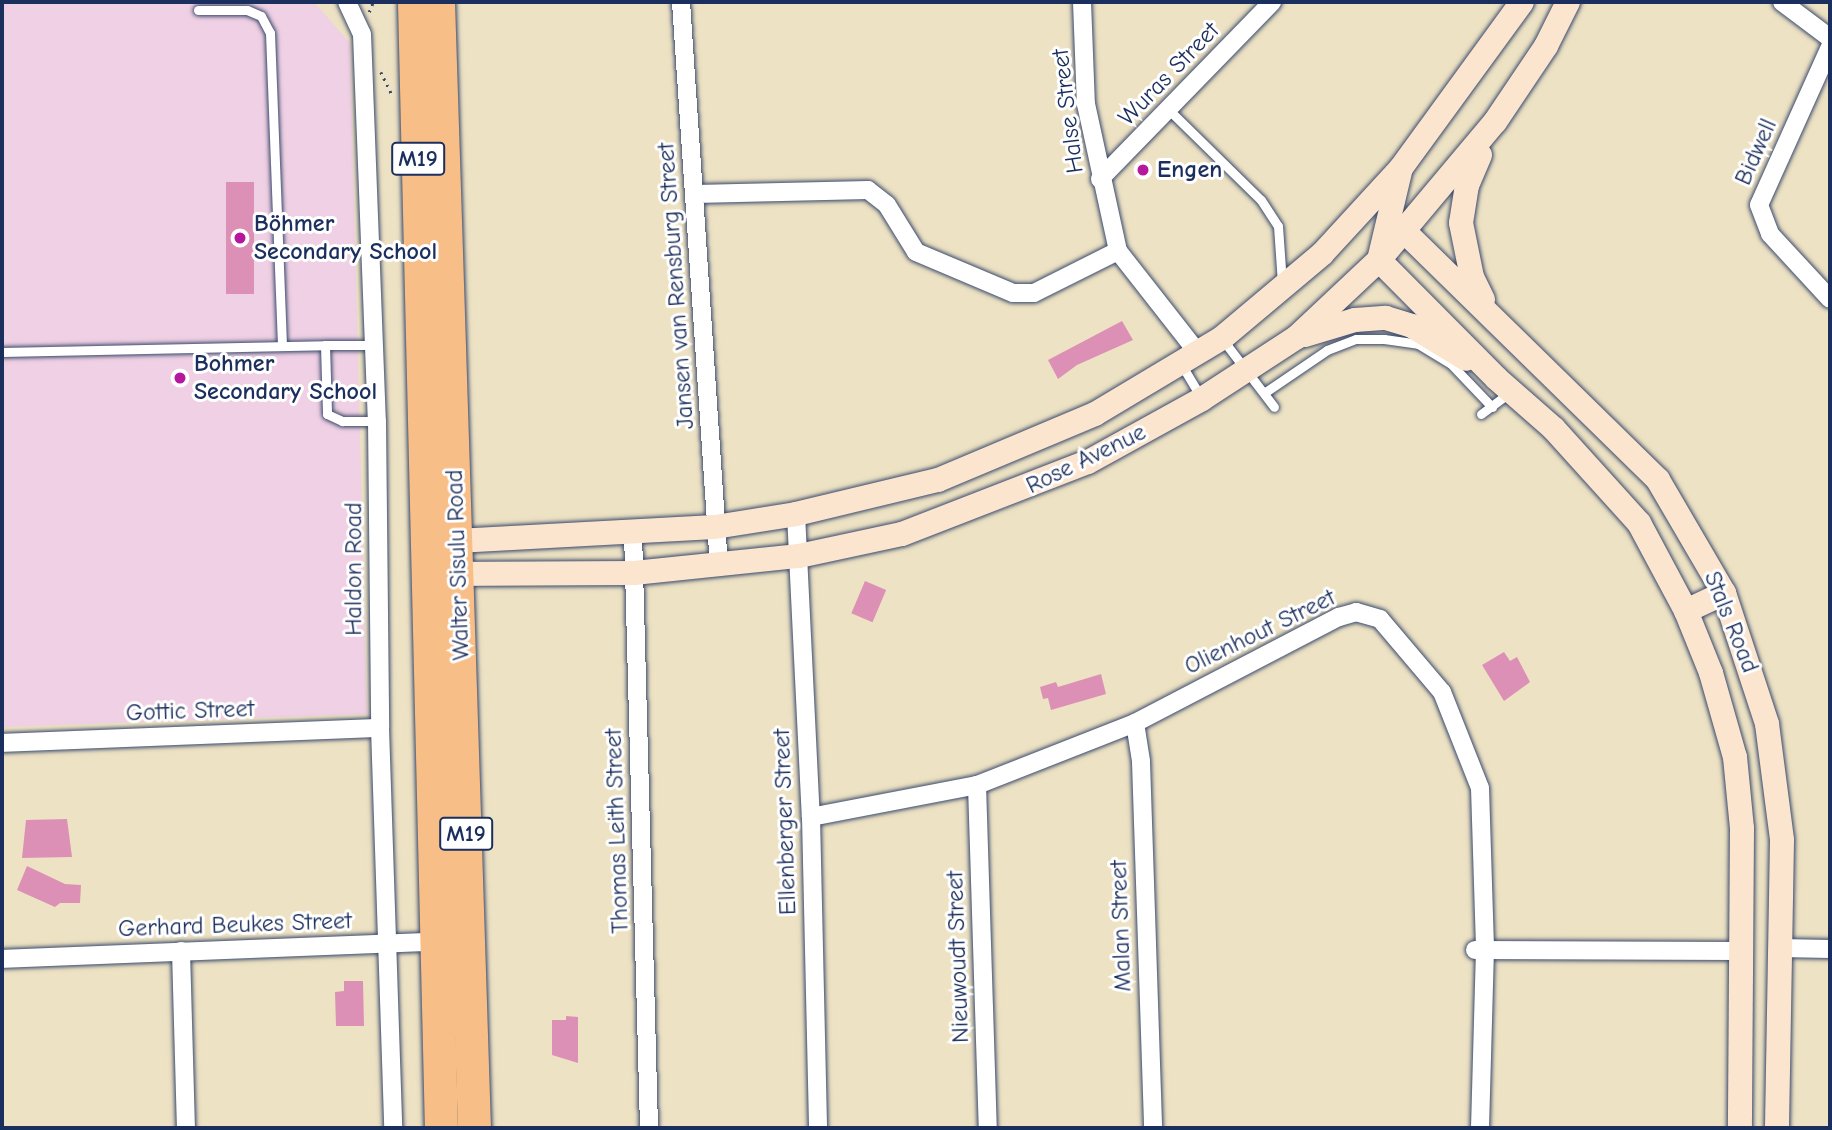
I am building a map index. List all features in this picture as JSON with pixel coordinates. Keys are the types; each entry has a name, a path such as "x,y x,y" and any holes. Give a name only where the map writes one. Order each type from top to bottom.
{"highway":[{"name":"Walter Sisulu Road","path":"414,2 430,147 442,558 463,730 474,1128"},
{"name":"Walter Sisulu Road","path":"430,147 438,2"},
{"name":"Walter Sisulu Road","path":"440,1128 430,730 442,558"},
{"path":"430,730 463,730"}],"street":[{"name":"Jansen van Rensburg Street","path":"681,2 719,567"},
{"name":"Halse Street","path":"1082,2 1086,104 1100,179 1118,251 1190,359"},
{"name":"Wuras Street","path":"1100,179 1170,110 1272,2"},
{"name":"Rose Avenue","path":"442,558 633,532 715,527 796,514 938,480 990,461 1095,414 1222,338 1281,292 1322,254 1401,168 1522,2"},
{"path":"1782,2 1830,38"},
{"name":"Rose Avenue","path":"442,558 634,573 719,567 799,556 902,534 1006,498 1088,463 1202,399 1297,337 1379,260 1395,232 1494,122 1558,5"},
{"name":"Haldon Road","path":"351,6 362,34 377,421 380,728 393,1128"},
{"name":"Bidwell","path":"1830,47 1759,205 1770,234 1830,299"},
{"path":"1490,316 1472,277 1461,223 1467,185 1494,122"},
{"path":"1322,254 1395,232 1401,168"},
{"path":"695,194 868,190 887,205 916,252 1013,293 1034,292 1118,251"},
{"name":"Stals Road","path":"1395,232 1490,316 1657,480 1724,593 1767,724 1782,840 1777,1128"},
{"name":"Stals Road","path":"1379,260 1504,384 1554,429 1639,523 1686,611 1711,673 1735,757 1741,828 1740,1128"},
{"path":"1297,337 1355,320 1398,320 1504,384"},
{"name":"Ellenberger Street","path":"796,514 811,817 818,1128"},
{"name":"Thomas Leith Street","path":"633,532 649,1128"},
{"path":"1686,611 1724,593"},
{"name":"Olienhout Street","path":"811,817 977,785 1135,723 1339,617 1356,612 1380,619 1442,692 1474,768 1483,813 1480,1128"},
{"name":"Malan Street","path":"1135,723 1141,762 1153,1128"},
{"name":"Gottic Street","path":"2,743 380,728"},
{"name":"Nieuwoudt Street","path":"977,785 988,1128"},
{"path":"1742,926 1780,948"},
{"name":"Gerhard Beukes Street","path":"2,959 435,942 469,938"},
{"path":"1480,950 1741,962 1780,948 1830,949"},
{"path":"181,951 186,1128"}],"lane":[{"path":"198,10 247,10 261,16 270,33 282,346"},
{"path":"1170,110 1243,177 1278,226 1283,255 1281,292"},
{"path":"1222,338 1274,407"},
{"path":"1264,393 1327,350 1356,339 1384,339 1418,344 1450,363 1492,407"},
{"path":"325,345 327,414 342,421 377,421"},
{"path":"2,352 374,345"},
{"path":"1190,359 1202,399"},
{"path":"1480,414 1492,407 1504,384"}],"path":[{"path":"379,68 395,102"}],"shaded area":[{"name":"Bohmer Secondary School","path":"2,2 314,2 350,43 367,714 2,727"}],"building":[{"name":"Böhmer Secondary School","path":"226,182 254,182 254,294 226,294"},
{"path":"1122,321 1133,340 1077,365 1058,379 1048,360"},
{"path":"865,581 886,590 872,622 851,613"},
{"path":"1504,652 1510,661 1517,657 1530,682 1504,701 1482,665"},
{"path":"1101,674 1106,694 1051,710 1048,698 1043,699 1040,687 1056,682 1058,687"},
{"path":"67,819 72,857 22,858 26,820"},
{"path":"27,866 65,884 81,885 80,903 60,903 55,907 17,890"},
{"path":"344,981 363,981 364,1026 336,1026 335,992 344,991"},
{"path":"566,1016 578,1017 578,1063 552,1055 552,1020 566,1020"}],"place":[{"name":"Engen","path":"1143,170"},
{"name":"Böhmer Secondary School","path":"240,238"},
{"name":"Bohmer Secondary School","path":"180,378"}]}
